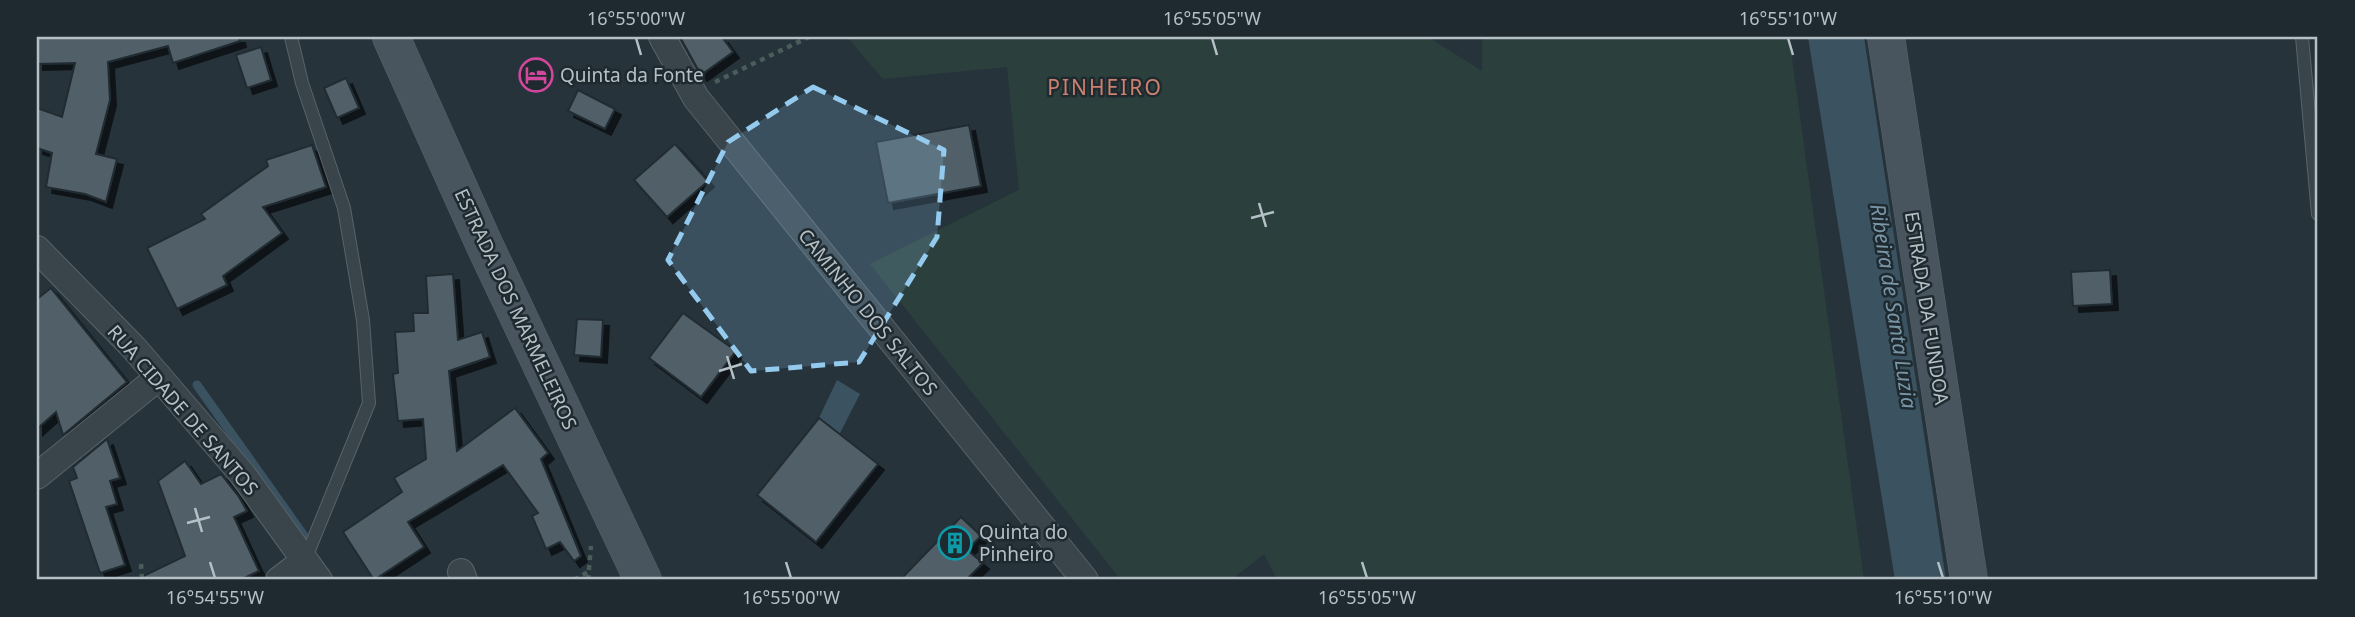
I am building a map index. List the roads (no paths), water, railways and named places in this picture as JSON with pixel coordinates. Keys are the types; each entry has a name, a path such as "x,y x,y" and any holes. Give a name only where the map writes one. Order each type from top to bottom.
{"main road":[{"name":"ESTRADA DOS MARMELEIROS","path":"391,37 485,246 643,580"},
{"name":"ESTRADA DA FUNDOA","path":"1886,37 1969,580"}],"street":[{"name":"CAMINHO DOS SALTOS","path":"662,37 696,98 1086,580"},
{"name":"RUA CIDADE DE SANTOS","path":"37,249 47,277 159,377 243,475 312,571"},
{"path":"37,476 159,377"},
{"path":"279,580 312,571"}],"lane":[{"path":"291,37 302,83 344,208 363,320 369,403 312,571"},
{"path":"2302,37 2318,214"}],"water":[{"name":"Ribeira de Santa Luzia","path":"1808,37 1864,37 1946,580 1895,580"},
{"path":"837,380 860,394 839,435 819,418"}],"waterway":[{"path":"197,385 307,540"}],"place":[{"name":"Quinta da Fonte","path":"536,75"},
{"name":"Quinta do Pinheiro","path":"955,543"}],"district":[{"name":"PINHEIRO","path":"1105,87"}]}
